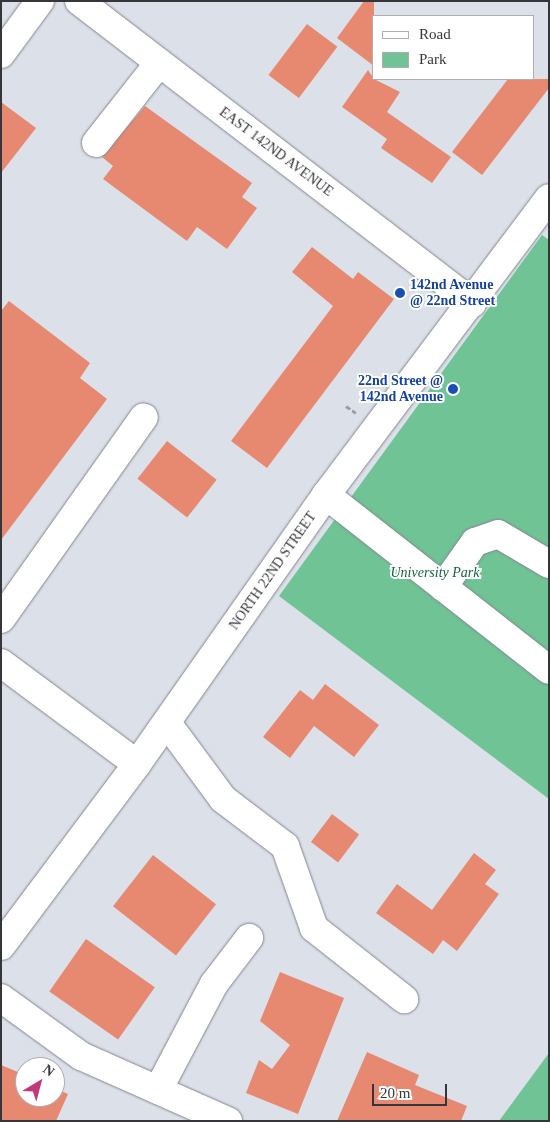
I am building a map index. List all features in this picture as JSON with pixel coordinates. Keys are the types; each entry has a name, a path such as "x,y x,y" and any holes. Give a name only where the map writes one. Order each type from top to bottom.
{"street":[{"path":"1,54 40,1"},
{"name":"EAST 142ND AVENUE","path":"79,1 472,303"},
{"path":"96,143 159,63"},
{"name":"NORTH 22ND STREET","path":"1,946 167,723 326,495 549,198"},
{"path":"1,620 144,416"},
{"path":"326,495 549,670"},
{"path":"443,587 475,542 498,534 549,564"},
{"path":"1,663 137,764"},
{"path":"167,723 224,799 285,846 314,928 404,999"},
{"path":"158,1090 214,984 249,938"},
{"path":"1,998 81,1056 228,1121"}],"green space":[{"name":"University Park","path":"542,235 549,240 549,799 279,596"},
{"path":"549,1053 549,1121 499,1121"}],"building":[{"path":"364,1 374,1 374,15 372,15 372,64 337,38"},
{"path":"307,24 337,47 299,98 268,75"},
{"path":"368,70 372,80 376,80 400,92 387,112 451,157 432,183 381,148 387,139 342,107"},
{"path":"549,79 549,88 482,175 452,152 507,80"},
{"path":"1,102 36,128 1,173"},
{"path":"145,106 252,183 242,197 257,208 227,249 197,227 187,241 103,179 113,166 102,157"},
{"path":"312,247 353,279 358,272 394,299 267,468 231,441 333,306 292,272"},
{"path":"9,301 90,363 80,378 107,399 1,540 1,311"},
{"path":"167,441 217,480 187,518 137,479"},
{"path":"325,684 379,725 354,757 314,726 290,758 263,737 300,690 313,700"},
{"path":"332,814 359,834 338,862 311,842"},
{"path":"474,853 496,870 485,884 499,894 457,951 443,940 433,954 376,913 397,884 432,910"},
{"path":"153,855 216,904 176,955 113,906"},
{"path":"86,939 155,987 118,1040 49,991"},
{"path":"280,972 344,998 298,1114 246,1093 259,1060 272,1069 290,1045 260,1021"},
{"path":"367,1052 419,1075 415,1085 467,1106 461,1121 337,1121"},
{"path":"1,1065 15,1071 15,1107 62,1107 56,1121 1,1121"}],"place":[{"name":"142nd Avenue @ 22nd Street","path":"400,293"},
{"name":"22nd Street @ 142nd Avenue","path":"453,389"}]}
